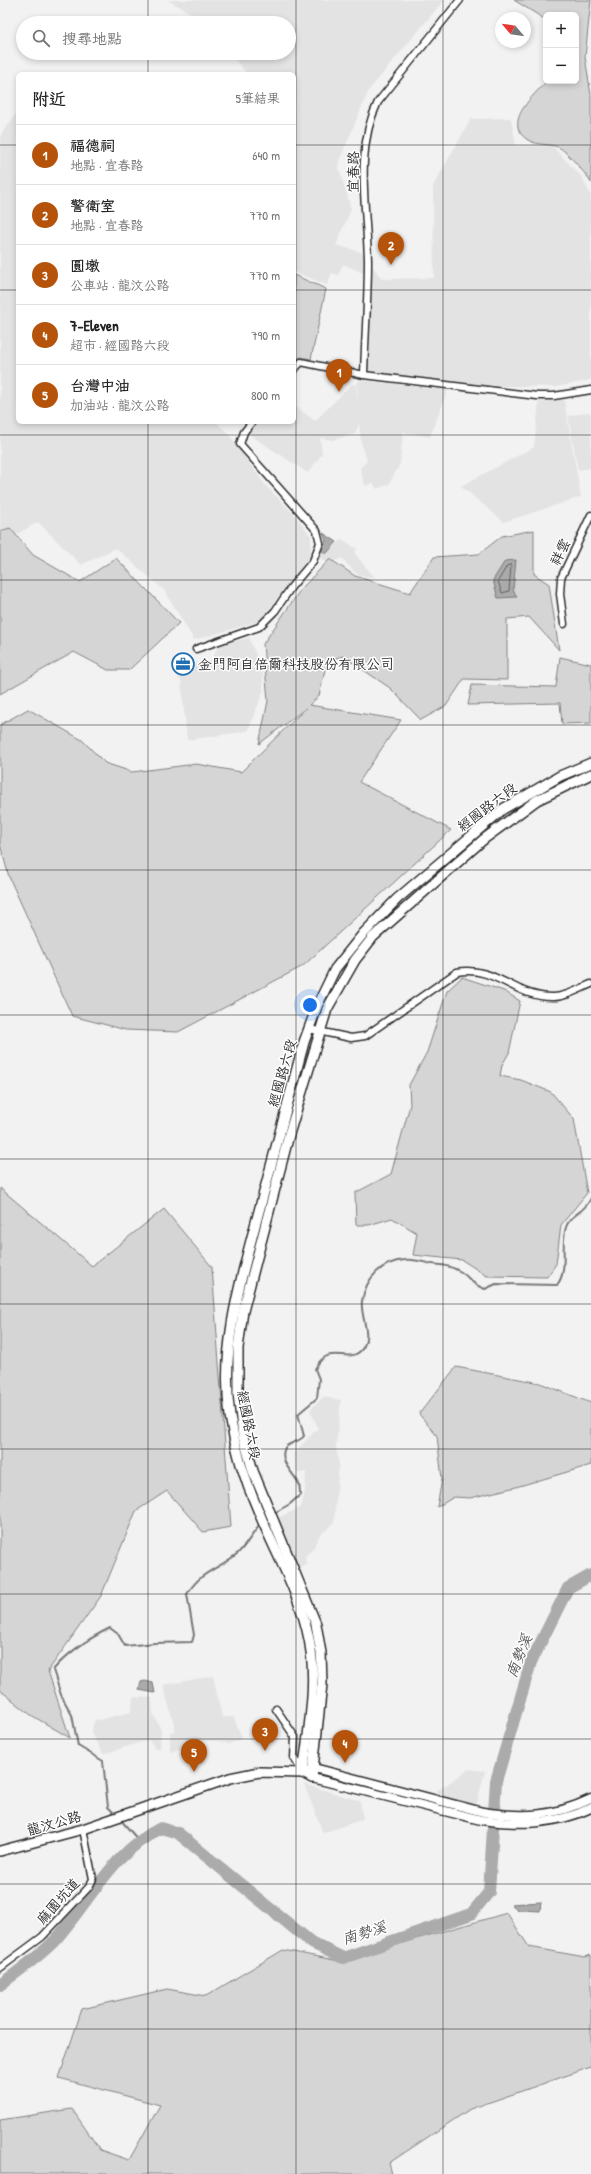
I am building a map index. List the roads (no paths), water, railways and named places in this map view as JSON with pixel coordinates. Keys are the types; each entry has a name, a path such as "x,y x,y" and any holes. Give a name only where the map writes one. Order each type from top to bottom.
{"main road":[{"name":"經國路六段","path":"264,1524 240,1459 230,1416 227,1383 229,1346 236,1302 309,1029 318,1004 336,969 373,924 397,899 503,809 554,779 591,763"},
{"name":"經國路六段","path":"273,1519 253,1471 243,1436 238,1394 238,1348 249,1285 290,1132 319,1031 327,1009 341,981 373,937 484,839 537,800 591,774"},
{"path":"554,779 558,789"},
{"path":"273,1519 310,1605 316,1624 321,1653 322,1684 312,1778 303,1773 312,1690 312,1654 307,1629 298,1601 264,1524 273,1519"},
{"path":"303,1773 314,1768"},
{"name":"龍汶公路","path":"0,1851 83,1829 230,1778 259,1772 303,1773"}],"street":[{"name":"宜春路","path":"364,375 368,261 363,166 372,114 378,102 460,0"},
{"path":"296,368 301,362 364,375 537,396 554,396 591,390"},
{"path":"196,649 259,627 275,611 292,586 313,561 320,543 317,531 240,444 244,432 250,424"},
{"name":"祥雲","path":"564,624 560,594 560,578 591,515"},
{"path":"309,1029 351,1038 365,1036 456,972 466,970 481,971 524,991 544,997 561,996 591,984"},
{"path":"276,1709 295,1736 294,1758 303,1773"},
{"path":"314,1768 428,1802 482,1816 509,1820 546,1823 577,1815 591,1808"},
{"path":"312,1778 428,1802"},
{"path":"509,1820 547,1815 591,1799"},
{"name":"麻園坑道","path":"0,1968 42,1936 89,1887 93,1879 83,1829"}],"water":[{"path":"323,533 337,542 326,554 321,550 326,541"},
{"path":"516,560 513,590 517,597 498,598 493,580 505,561"},
{"path":"145,1681 153,1683 155,1693 139,1690 141,1682"},
{"path":"541,1902 540,1911 518,1910 511,1904"}],"waterway":[{"path":"274,1513 290,1504 300,1495 299,1484 285,1463 283,1454 287,1445 304,1436 298,1414 317,1398 319,1379 315,1369 321,1360 327,1356 353,1355 359,1352 364,1346 366,1341 366,1330 362,1312 362,1301 367,1285 376,1273 382,1268 396,1261 411,1260 454,1268 465,1274 473,1283 485,1289 496,1284 557,1285 563,1272 564,1234 566,1227 571,1219 585,1207 591,1198"},
{"path":"115,1814 108,1807 103,1761 78,1746 72,1715 61,1695 53,1670 79,1646 110,1628 118,1634 125,1646 155,1643 192,1642 194,1635 187,1594 199,1579 238,1553 261,1524"},
{"name":"南勢溪","path":"0,1985 37,1957 57,1938 116,1863 144,1838 161,1828 178,1833 312,1943 343,1958 471,1914 489,1892 496,1781 531,1662 568,1588 591,1575"},
{"path":"120,1819 139,1841"}],"place":[{"name":"警衛室","path":"391,265"},
{"name":"福德祠","path":"339,392"},
{"name":"金門阿自倍爾科技股份有限公司","path":"183,664"},
{"name":"圓墩","path":"265,1751"},
{"name":"7-Eleven","path":"345,1763"},
{"name":"台灣中油","path":"194,1772"}]}
